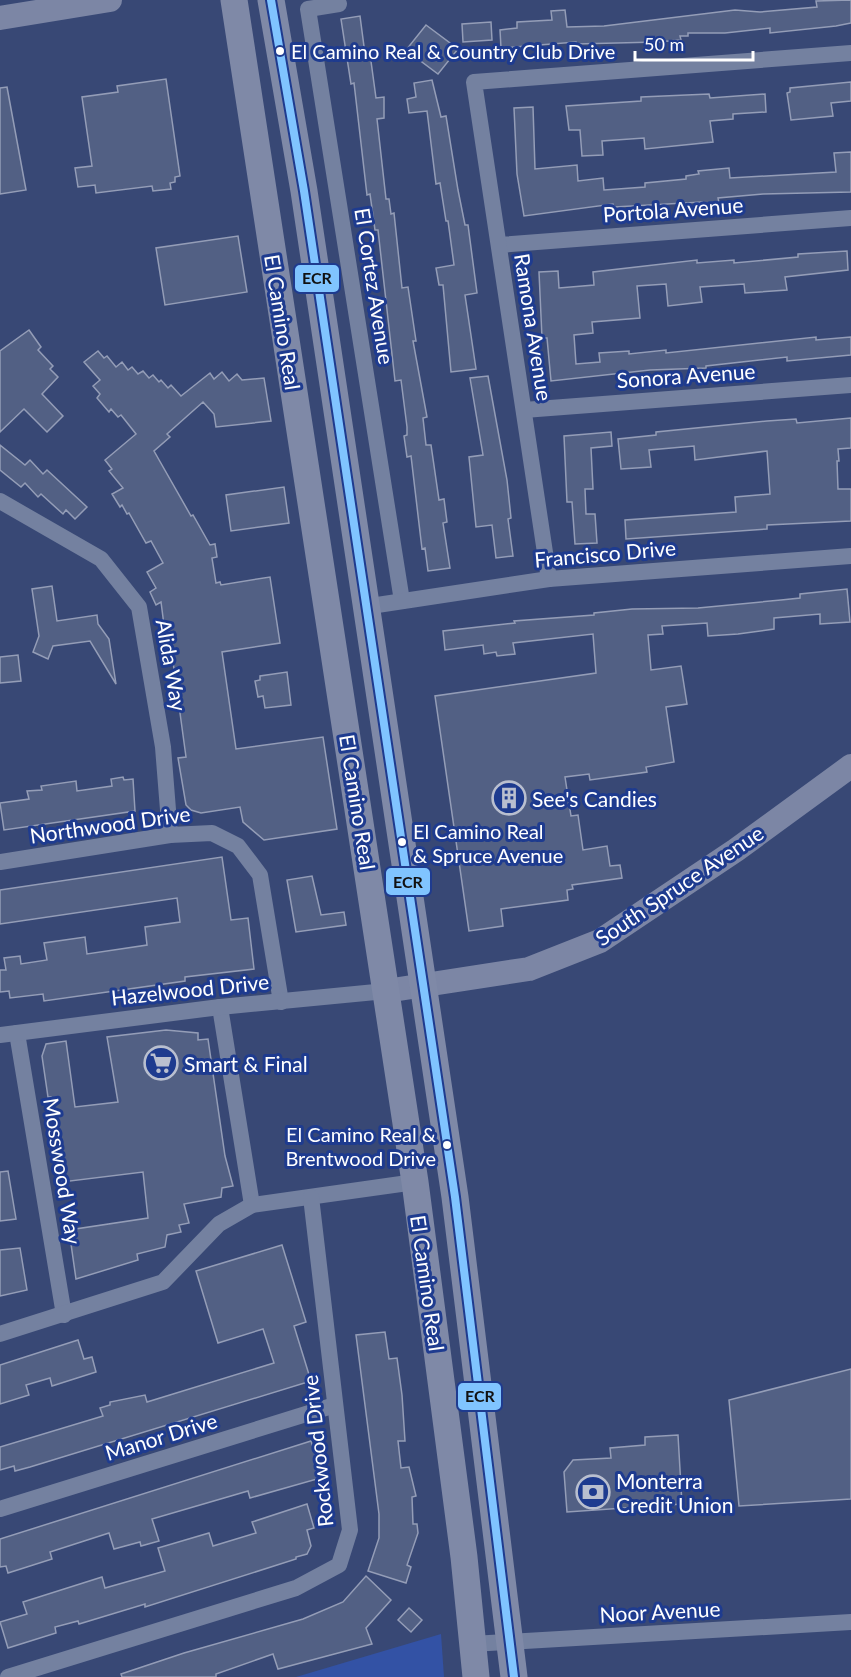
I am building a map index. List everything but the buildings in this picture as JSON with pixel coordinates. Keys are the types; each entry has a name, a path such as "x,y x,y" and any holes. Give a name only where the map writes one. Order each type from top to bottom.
{"main road":[{"path":"0,18 110,0"},
{"name":"El Camino Real","path":"234,0 415,1182 464,1557 476,1677"},
{"name":"El Camino Real","path":"271,0 304,191 364,607 456,1197 514,1677"},
{"name":"South Spruce Avenue","path":"386,991 529,969 600,941 736,850 851,766"}],"street":[{"name":"El Cortez Avenue","path":"339,4 308,9 402,601"},
{"name":"Ramona Avenue","path":"549,579 474,82 851,53"},
{"name":"Portola Avenue","path":"499,245 851,218"},
{"name":"Sonora Avenue","path":"524,410 851,385"},
{"name":"Alida Way","path":"0,501 101,559 139,607 163,747 170,835"},
{"name":"Francisco Drive","path":"364,607 549,579 851,556"},
{"name":"Northwood Drive","path":"0,862 170,835 212,833 238,846 260,875 281,1002"},
{"name":"Hazelwood Drive","path":"0,1035 220,1007 386,991"},
{"path":"220,1007 252,1205"},
{"name":"Mosswood Way","path":"17,1033 64,1316"},
{"path":"0,1334 64,1316 163,1282 219,1224 252,1205 415,1182"},
{"name":"Rockwood Drive","path":"8,1677 296,1588 339,1565 350,1530 310,1197"},
{"name":"Manor Drive","path":"0,1509 335,1405"},
{"name":"Noor Avenue","path":"472,1644 851,1623"}],"shaded area":[{"path":"441,1634 444,1677 296,1677"}],"transit line":[{"name":"ECR","path":"271,0 304,191 455,1197 514,1677"}],"place":[{"name":"El Camino Real & Country Club Drive","path":"280,51"},
{"name":"See's Candies","path":"509,798"},
{"name":"El Camino Real & Spruce Avenue","path":"402,842"},
{"name":"Smart & Final","path":"161,1063"},
{"name":"El Camino Real & Brentwood Drive","path":"447,1145"},
{"name":"Monterra Credit Union","path":"593,1492"}]}
